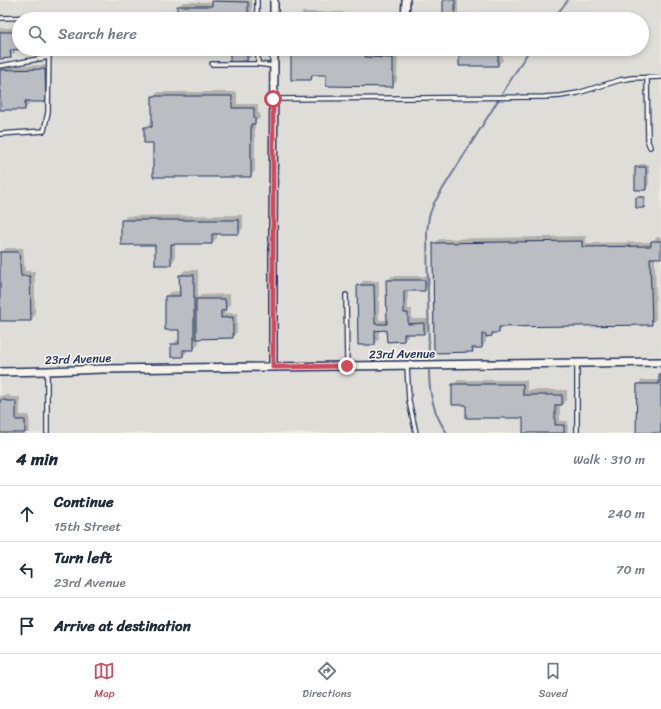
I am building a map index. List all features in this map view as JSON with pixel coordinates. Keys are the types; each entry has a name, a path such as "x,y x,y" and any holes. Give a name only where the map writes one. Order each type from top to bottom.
{"street":[{"path":"274,0 274,12"},
{"path":"406,0 406,12"},
{"path":"273,367 274,56"},
{"name":"23rd Avenue","path":"0,372 102,368 407,366 661,362"}],"lane":[{"path":"257,0 257,12"},
{"path":"0,18 12,18"},
{"path":"258,56 258,64"},
{"path":"0,66 49,57 48,112 44,131 0,134"},
{"path":"212,64 258,64 274,66"},
{"path":"647,77 648,142 650,147"},
{"path":"273,99 495,98 560,96 590,90 620,80 661,77"},
{"path":"346,294 347,366"},
{"path":"577,363 577,433"},
{"path":"407,366 409,401 416,433"},
{"path":"47,371 47,433"}],"shaded area":[{"path":"0,0 661,0 661,433 0,433"}],"building":[{"path":"443,0 455,0 455,12 443,12"},
{"path":"212,1 248,2 248,12 177,12 177,6 212,6"},
{"path":"0,32 12,32 12,50 10,50 11,58 0,59"},
{"path":"230,56 247,56 247,61 230,62"},
{"path":"291,56 365,56 393,58 393,87 326,86 326,75 312,75 311,80 291,80"},
{"path":"459,56 498,56 498,66 459,66"},
{"path":"45,69 46,102 25,101 25,110 0,110 0,70"},
{"path":"152,96 232,96 232,108 254,108 255,124 251,124 251,177 153,177 153,143 144,143 144,127 152,127"},
{"path":"635,167 646,167 646,190 635,190"},
{"path":"636,197 644,197 644,208 636,208"},
{"path":"121,220 239,220 239,234 212,234 212,244 171,244 171,265 155,265 155,245 121,245"},
{"path":"582,241 582,247 651,246 651,241 661,241 661,258 650,258 652,325 499,327 499,333 492,333 492,336 486,337 486,334 482,334 482,348 472,348 473,352 434,353 433,243"},
{"path":"0,252 19,252 21,276 30,276 31,321 0,321"},
{"path":"179,275 194,275 194,350 183,350 183,357 171,357 171,344 179,344 179,330 165,330 165,296 180,296"},
{"path":"386,280 425,280 425,291 404,291 404,313 408,313 408,324 424,323 424,334 404,334 404,341 387,342 386,330 375,331 375,345 358,345 357,285 374,285 375,324 387,324"},
{"path":"196,299 225,299 226,310 221,311 221,318 233,317 233,338 196,339"},
{"path":"659,374 661,374 661,433 636,433 637,384 659,384"},
{"path":"452,384 523,384 523,395 562,395 562,405 555,405 555,425 564,425 564,433 523,433 523,418 466,418 466,405 452,405"},
{"path":"0,400 16,401 16,420 25,420 25,433 0,433"}],"waterway":[{"path":"559,12 568,0"},
{"path":"429,359 427,232 429,216 434,203 526,56"},
{"path":"429,371 433,404 442,426 447,433"}],"route":[{"path":"273,99 273,367 347,366"}]}
